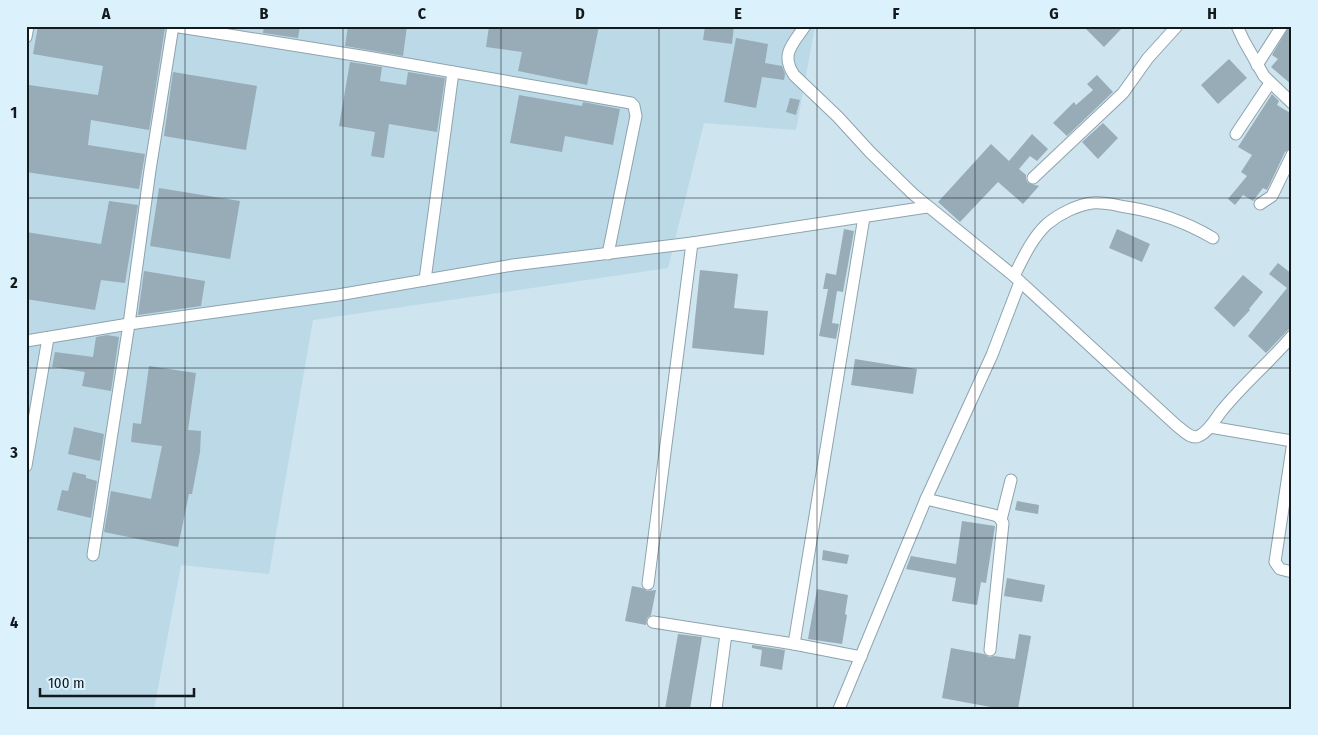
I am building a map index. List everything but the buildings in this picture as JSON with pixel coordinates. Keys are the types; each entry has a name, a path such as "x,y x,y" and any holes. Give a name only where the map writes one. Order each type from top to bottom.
{"street":[{"path":"26,37 28,26"},
{"path":"93,555 173,26 627,101 634,106 636,116 608,254"},
{"path":"805,26 788,54 789,67 794,75 852,130 870,152 927,207 1017,279 1176,425 1193,437 1201,435 1210,427 1239,390 1292,336"},
{"path":"1033,178 1122,93 1148,58 1177,26"},
{"path":"1237,26 1257,65 1270,83 1292,103"},
{"path":"1257,65 1282,26"},
{"path":"425,280 453,72"},
{"path":"1236,134 1270,83"},
{"path":"1260,204 1272,196 1292,156"},
{"path":"839,709 926,499 992,355 1028,250 1048,224 1062,214 1082,205 1104,203 1145,210 1176,219 1213,238"},
{"path":"26,341 129,324 319,298 513,265 692,243 927,207"},
{"path":"794,644 864,218"},
{"path":"648,584 692,243"},
{"path":"26,466 48,338"},
{"path":"1210,427 1292,441"},
{"path":"1292,448 1275,562 1280,570 1292,572"},
{"path":"990,650 1003,528 1001,520 1011,480"},
{"path":"926,499 994,515 1001,520"},
{"path":"653,622 794,644 861,657"},
{"path":"716,709 726,634"}],"shaded area":[{"path":"26,26 815,26 796,130 704,123 668,268 313,320 269,574 181,565 154,709 26,709"}]}
